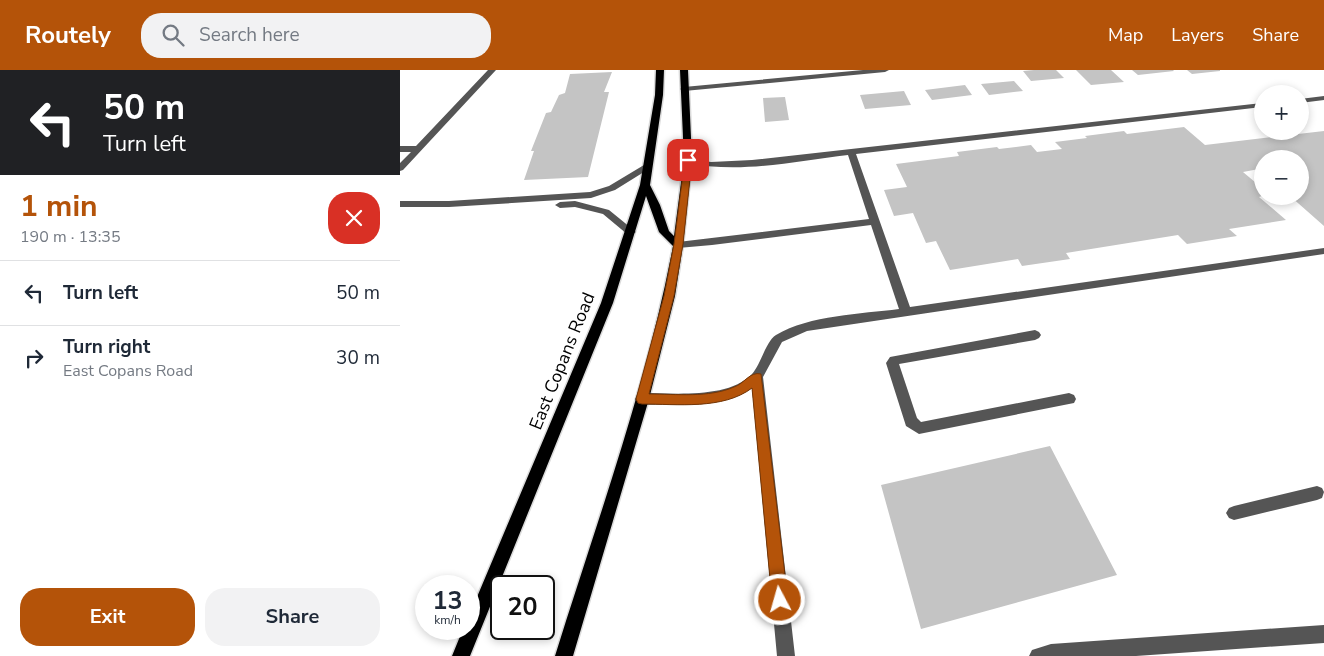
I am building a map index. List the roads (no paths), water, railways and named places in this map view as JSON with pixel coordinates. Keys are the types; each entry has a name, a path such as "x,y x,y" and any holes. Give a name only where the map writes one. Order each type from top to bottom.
{"main road":[{"name":"East Copans Road","path":"461,656 607,303 645,186 659,95 660,70"},
{"path":"564,656 642,399 669,296 678,244 688,160 684,70"},
{"path":"645,186 664,232 678,244"}],"street":[{"path":"400,168 492,70"},
{"path":"684,89 885,70"},
{"path":"1309,100 1324,98"},
{"path":"688,160 712,165 752,163 1254,106"},
{"path":"400,149 417,149"},
{"path":"851,152 906,312"},
{"path":"400,204 486,202 591,195 612,188 649,166"},
{"path":"486,202 502,207 574,204 606,212 631,232"},
{"path":"678,244 712,242 874,221"},
{"path":"642,399 707,398 738,392 757,378 778,339 805,327 1324,251"},
{"path":"1035,335 894,360 892,363 911,422 919,428 1069,399"},
{"path":"757,378 786,656"},
{"path":"1234,513 1317,494"},
{"path":"1038,656 1051,652 1324,634"}]}
